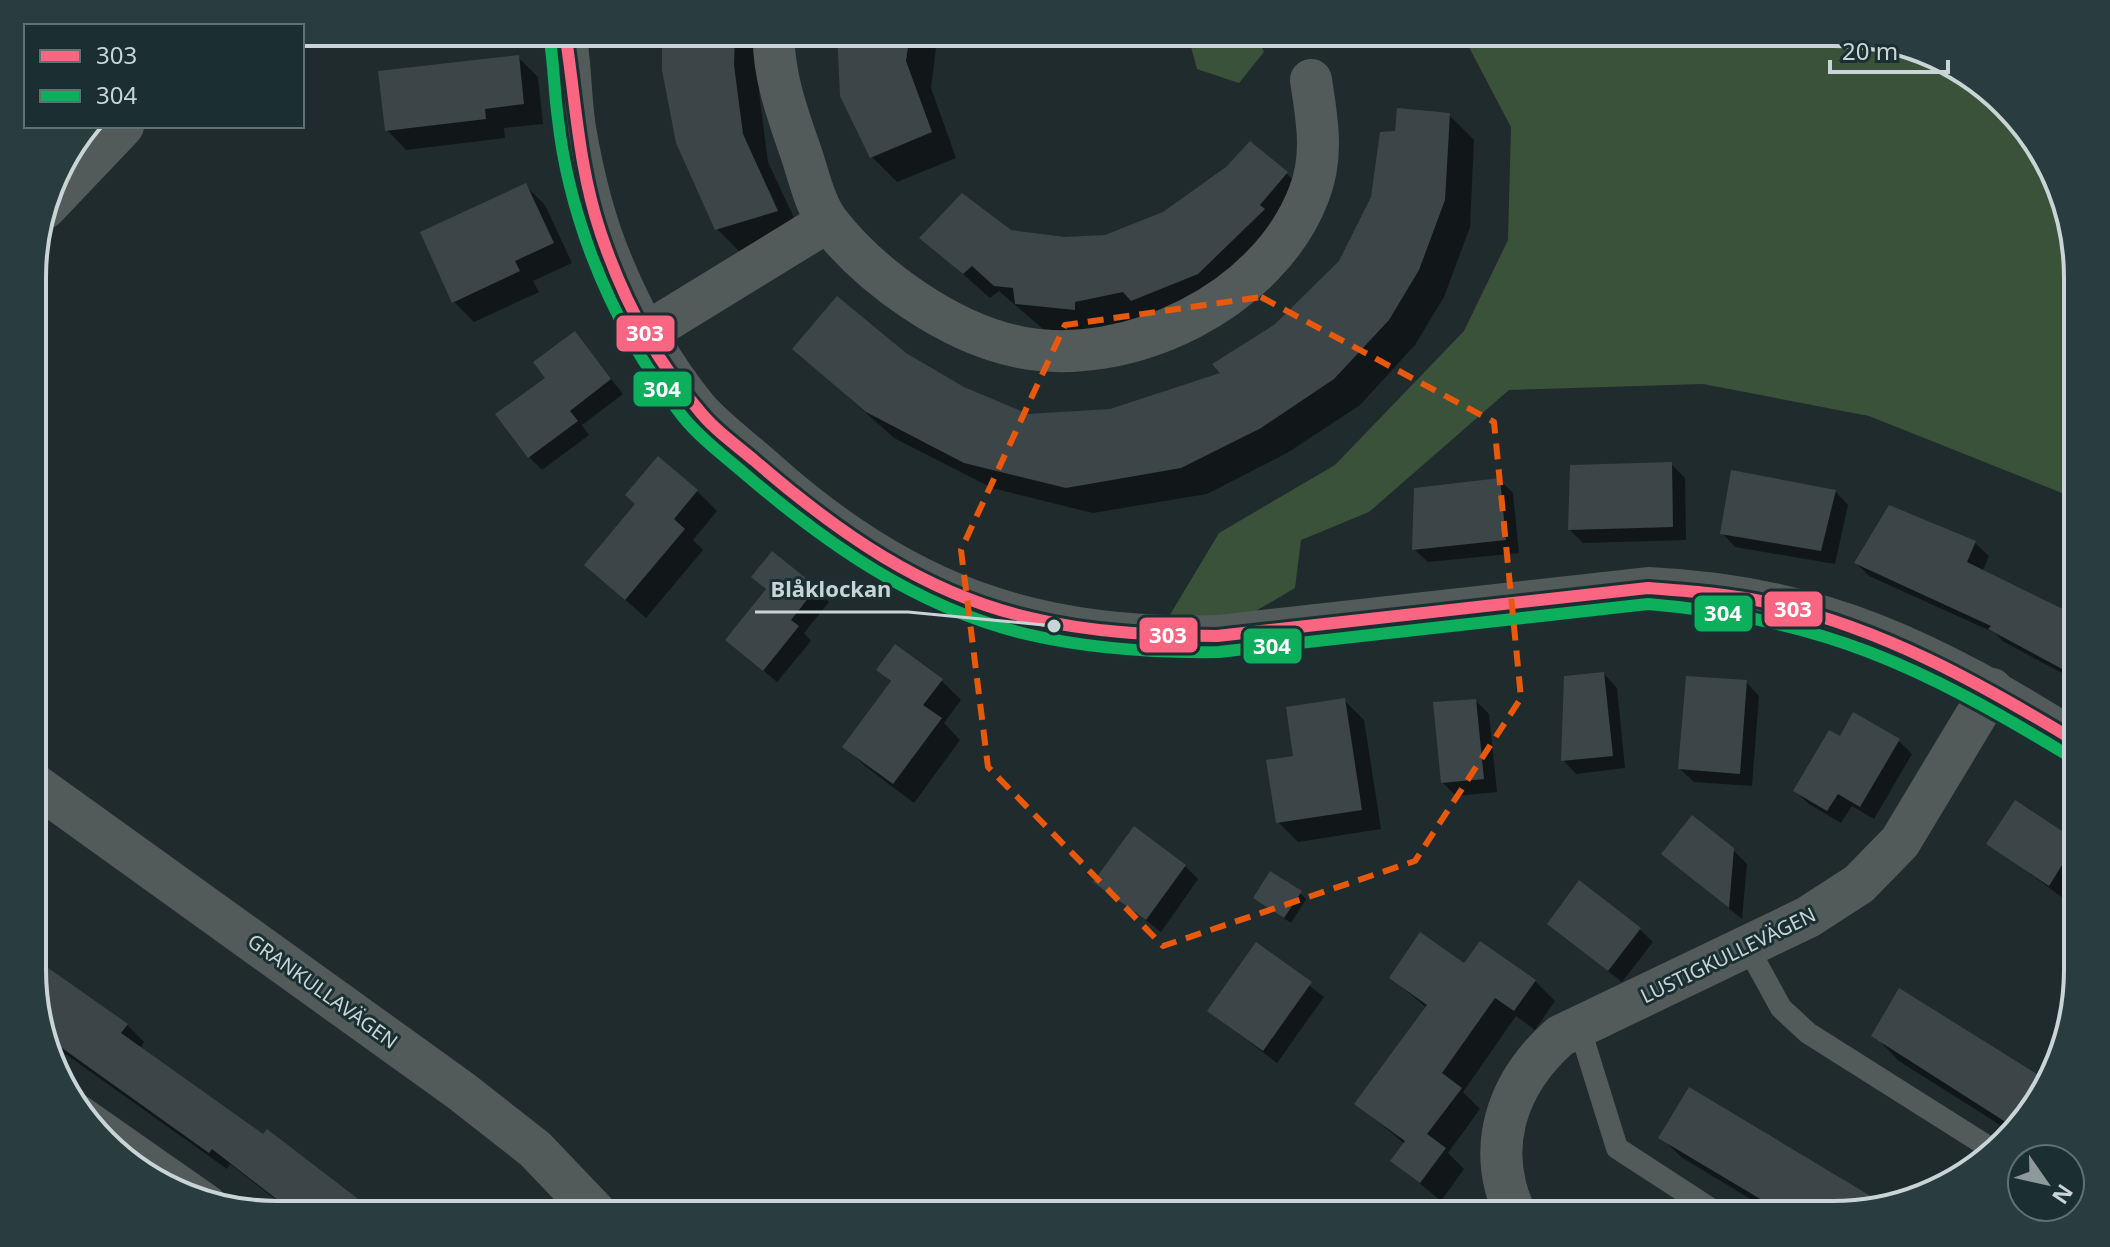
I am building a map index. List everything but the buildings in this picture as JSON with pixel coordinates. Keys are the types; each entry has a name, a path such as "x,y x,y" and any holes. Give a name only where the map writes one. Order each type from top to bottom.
{"street":[{"path":"566,46 575,127 590,198 614,267 646,333 699,411 803,504 860,546 934,586 986,607 1054,626 1113,635 1217,636 1648,588 1706,590 1821,615 1878,633 1992,689 2064,734"},
{"path":"776,46 786,109 827,222 899,289 933,314 1020,347 1108,347 1146,336 1176,325 1249,277 1276,249 1309,195 1316,169 1319,135 1311,80"},
{"path":"65,187 121,128"},
{"path":"646,333 827,222"},
{"name":"LUSTIGKULLEVÄGEN","path":"1511,1201 1504,1184 1500,1154 1505,1116 1520,1081 1538,1055 1560,1036 1579,1026 1833,903 1881,864 1900,842 1992,689"},
{"name":"GRANKULLAVÄGEN","path":"46,793 461,1091 535,1149 585,1201"}],"lane":[{"path":"1747,946 1781,1008 1808,1033 1984,1144"},
{"path":"1579,1026 1617,1148 1698,1201"},
{"path":"106,1125 193,1184"}],"highlighted area":[{"path":"1261,297 1494,422 1521,698 1415,861 1163,946 988,767 961,550 1065,325"}],"green space":[{"path":"1191,46 1261,46 1264,52 1239,83 1197,69"},
{"path":"1468,46 1863,48 1921,64 1974,94 2016,136 2033,162 2052,203 2060,232 2064,262 2064,494 1869,416 1703,384 1509,390 1369,512 1301,540 1295,588 1220,632 1156,638 1219,533 1335,465 1464,331 1508,240 1511,127"}],"transit line":[{"name":"304","path":"551,46 563,153 580,221 609,297 655,379 697,433 776,500 876,571 948,608 986,623 1050,639 1098,647 1170,652 1219,652 1648,604 1710,611 1766,621 1869,652 1966,697 2064,753"},
{"name":"303","path":"567,46 582,159 601,234 629,303 681,389 724,436 817,512 883,557 954,593 992,607 1054,623 1123,632 1193,636 1217,636 1648,588 1725,595 1811,614 1891,642 1967,679 2064,734"}],"place":[{"name":"Blåklockan","path":"1054,626"}]}
